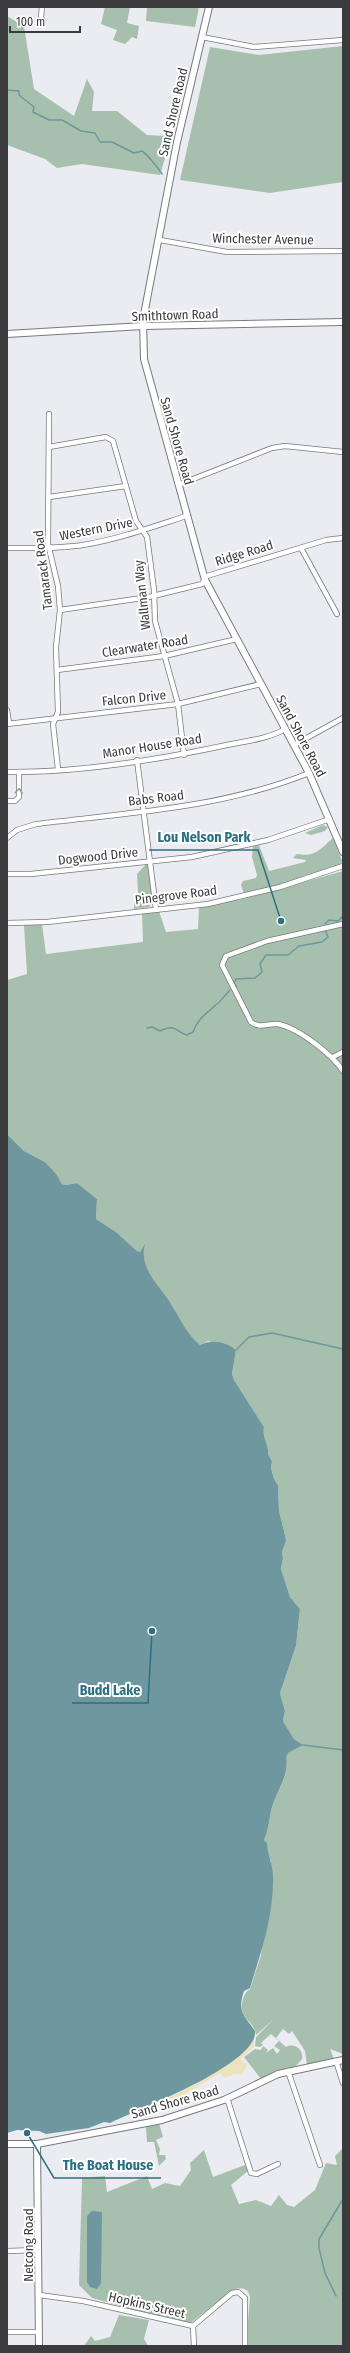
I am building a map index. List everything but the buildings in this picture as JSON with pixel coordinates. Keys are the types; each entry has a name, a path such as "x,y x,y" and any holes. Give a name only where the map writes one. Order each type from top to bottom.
{"street":[{"path":"42,7 41,17 43,22"},
{"name":"Sand Shore Road","path":"209,7 177,142 160,240 142,326 145,365 205,580 309,773 343,852"},
{"path":"202,37 254,47 343,40"},
{"name":"Winchester Avenue","path":"160,240 227,252 343,251"},
{"name":"Smithtown Road","path":"7,334 142,326 343,322"},
{"name":"Tamarack Road","path":"49,414 49,548 58,586 60,610 57,670 58,712 53,724 58,769"},
{"name":"Wallman Way","path":"49,447 110,438 136,522 147,537 154,596 154,621 178,704 184,754"},
{"path":"178,485 272,448 285,446 343,452"},
{"path":"49,497 126,486"},
{"name":"Western Drive","path":"7,548 49,548 106,540 186,516"},
{"name":"Ridge Road","path":"60,610 154,596 202,584 208,576 332,538 343,538"},
{"path":"302,548 337,614"},
{"name":"Clearwater Road","path":"57,670 164,656 237,639"},
{"name":"Falcon Drive","path":"8,723 178,704 261,684"},
{"path":"7,710 8,723"},
{"path":"294,745 343,718"},
{"name":"Manor House Road","path":"7,772 58,769 184,754 256,739 285,729"},
{"path":"137,760 156,909"},
{"path":"7,801 15,801 19,797 19,772"},
{"name":"Babs Road","path":"7,838 17,830 36,824 206,802 273,785 309,773"},
{"name":"Dogwood Drive","path":"7,874 31,874 192,857 268,840 330,819"},
{"name":"Pinegrove Road","path":"7,923 47,922 156,909 195,906 231,900 314,877 343,866"},
{"path":"343,924 267,941 233,952 225,958 223,969 248,1020 258,1026 278,1024 287,1027 333,1057 343,1071"},
{"path":"333,1057 343,1052"},
{"name":"Sand Shore Road","path":"7,2144 37,2144 162,2120 227,2098 272,2076 288,2071 343,2060"},
{"path":"336,2061 343,2084"},
{"path":"288,2071 320,2165"},
{"path":"227,2098 253,2174 278,2164"},
{"name":"Netcong Road","path":"37,2144 39,2346"},
{"path":"7,2251 39,2250"},
{"name":"Hopkins Street","path":"39,2295 83,2301 193,2326 232,2293 240,2292 245,2298 246,2346"},
{"path":"193,2326 194,2346"},
{"path":"7,2332 39,2332"}],"green space":[{"path":"105,7 130,7 127,23 139,26 137,39 132,37 125,44 113,40 117,30 101,24"},
{"path":"147,7 199,7 195,27 146,21"},
{"path":"7,16 24,26 34,89 74,116 87,79 94,92 92,111 117,111 147,135 165,136 170,141 160,175 82,164 57,168 45,159 7,145"},
{"path":"343,46 343,182 270,193 180,180 210,47 259,55"},
{"path":"323,825 328,827 325,831 311,835 305,833"},
{"path":"333,838 342,861 339,866 277,886 244,894 241,885 243,881 256,878 257,875 252,857 253,846 259,845 269,871 305,862 306,860 293,858 297,854 303,855 317,852"},
{"path":"146,864 149,866 153,901 149,907 134,909 134,903 138,894 137,874"},
{"path":"343,871 343,2054 330,2049 334,2059 307,2065 305,2051 292,2031 289,2034 283,2029 276,2038 286,2047 296,2046 302,2053 302,2059 296,2066 261,2079 244,2057 255,2049 261,2050 263,2046 268,2050 266,2053 273,2048 277,2054 280,2050 274,2046 279,2041 271,2034 261,2043 263,2045 260,2047 255,2046 256,2037 273,2020 256,2035 253,2026 242,2011 242,2006 245,1994 250,1989 261,1955 271,1862 267,1851 267,1843 264,1840 272,1806 285,1774 285,1757 288,1753 302,1745 294,1739 283,1721 285,1711 280,1693 296,1646 300,1609 290,1597 281,1569 283,1558 282,1552 286,1541 279,1511 278,1485 274,1479 271,1468 272,1461 268,1454 264,1427 234,1380 232,1374 236,1349 208,1341 200,1345 182,1326 173,1307 156,1285 145,1262 144,1246 140,1252 137,1251 116,1232 96,1219 97,1199 77,1183 66,1185 62,1184 45,1162 24,1151 7,1134 7,980 27,974 24,925 42,924 46,954 143,942 142,913 159,911 166,932 198,929 199,907 243,899"},
{"path":"159,2123 163,2137 156,2140 160,2149 159,2155 165,2155 166,2159 159,2166 154,2142 147,2142 146,2126"},
{"path":"343,2148 343,2346 246,2346 250,2297 248,2291 241,2288 231,2291 188,2325 92,2298 79,2285 82,2178 105,2176 107,2192 147,2176 152,2189 165,2183 180,2186 191,2170 190,2163 204,2150 213,2177 245,2165 248,2171 231,2185 239,2204 256,2200 271,2206 279,2195 287,2205 294,2207 315,2190 326,2163 337,2165 335,2156"},
{"path":"119,2315 149,2320 144,2339 148,2346 84,2346 91,2336 95,2341 110,2337"}],"sand":[{"path":"254,2037 254,2047 240,2059 247,2065 242,2075 234,2074 225,2078 220,2073 174,2101 163,2104 162,2101 226,2066 238,2057"}],"water":[{"path":"7,1134 24,1151 45,1162 56,1174 62,1184 66,1185 77,1183 97,1199 96,1219 116,1232 137,1251 140,1252 145,1244 145,1262 152,1278 195,1341 200,1345 209,1342 219,1342 236,1350 232,1374 234,1380 264,1427 268,1454 272,1461 271,1468 274,1479 278,1485 279,1511 286,1541 282,1552 283,1558 281,1569 290,1597 300,1609 296,1646 280,1693 285,1711 283,1721 294,1739 303,1745 288,1753 286,1757 287,1763 285,1774 272,1806 264,1840 267,1843 273,1872 273,1891 266,1933 250,1988 244,1991 241,2004 245,2017 255,2031 251,2044 238,2058 193,2085 110,2123 104,2122 89,2128 46,2134 39,2131 17,2130 7,2133"},
{"path":"92,2211 102,2212 101,2283 97,2289 90,2287 87,2282 87,2216"}],"waterway":[{"path":"7,90 19,91 19,95 34,107 33,112 49,120 62,120 81,131 95,133 100,142 112,142 134,153 142,151 150,158 162,174"},
{"path":"325,924 329,920 338,921 343,916"},
{"path":"236,986 234,983 236,979 255,978 262,972 260,964 266,955 288,955 299,946 322,942 328,937 325,930"},
{"path":"147,1028 152,1027 160,1031 173,1028 187,1035 193,1032 200,1020 230,990"},
{"path":"236,1350 249,1337 272,1333 343,1349"},
{"path":"303,1745 343,1750"},
{"path":"336,2296 325,2273 319,2248 319,2239 343,2199"}],"place":[{"name":"Lou Nelson Park","path":"281,921"},
{"name":"Budd Lake","path":"152,1631"},
{"name":"The Boat House","path":"27,2133"}]}
